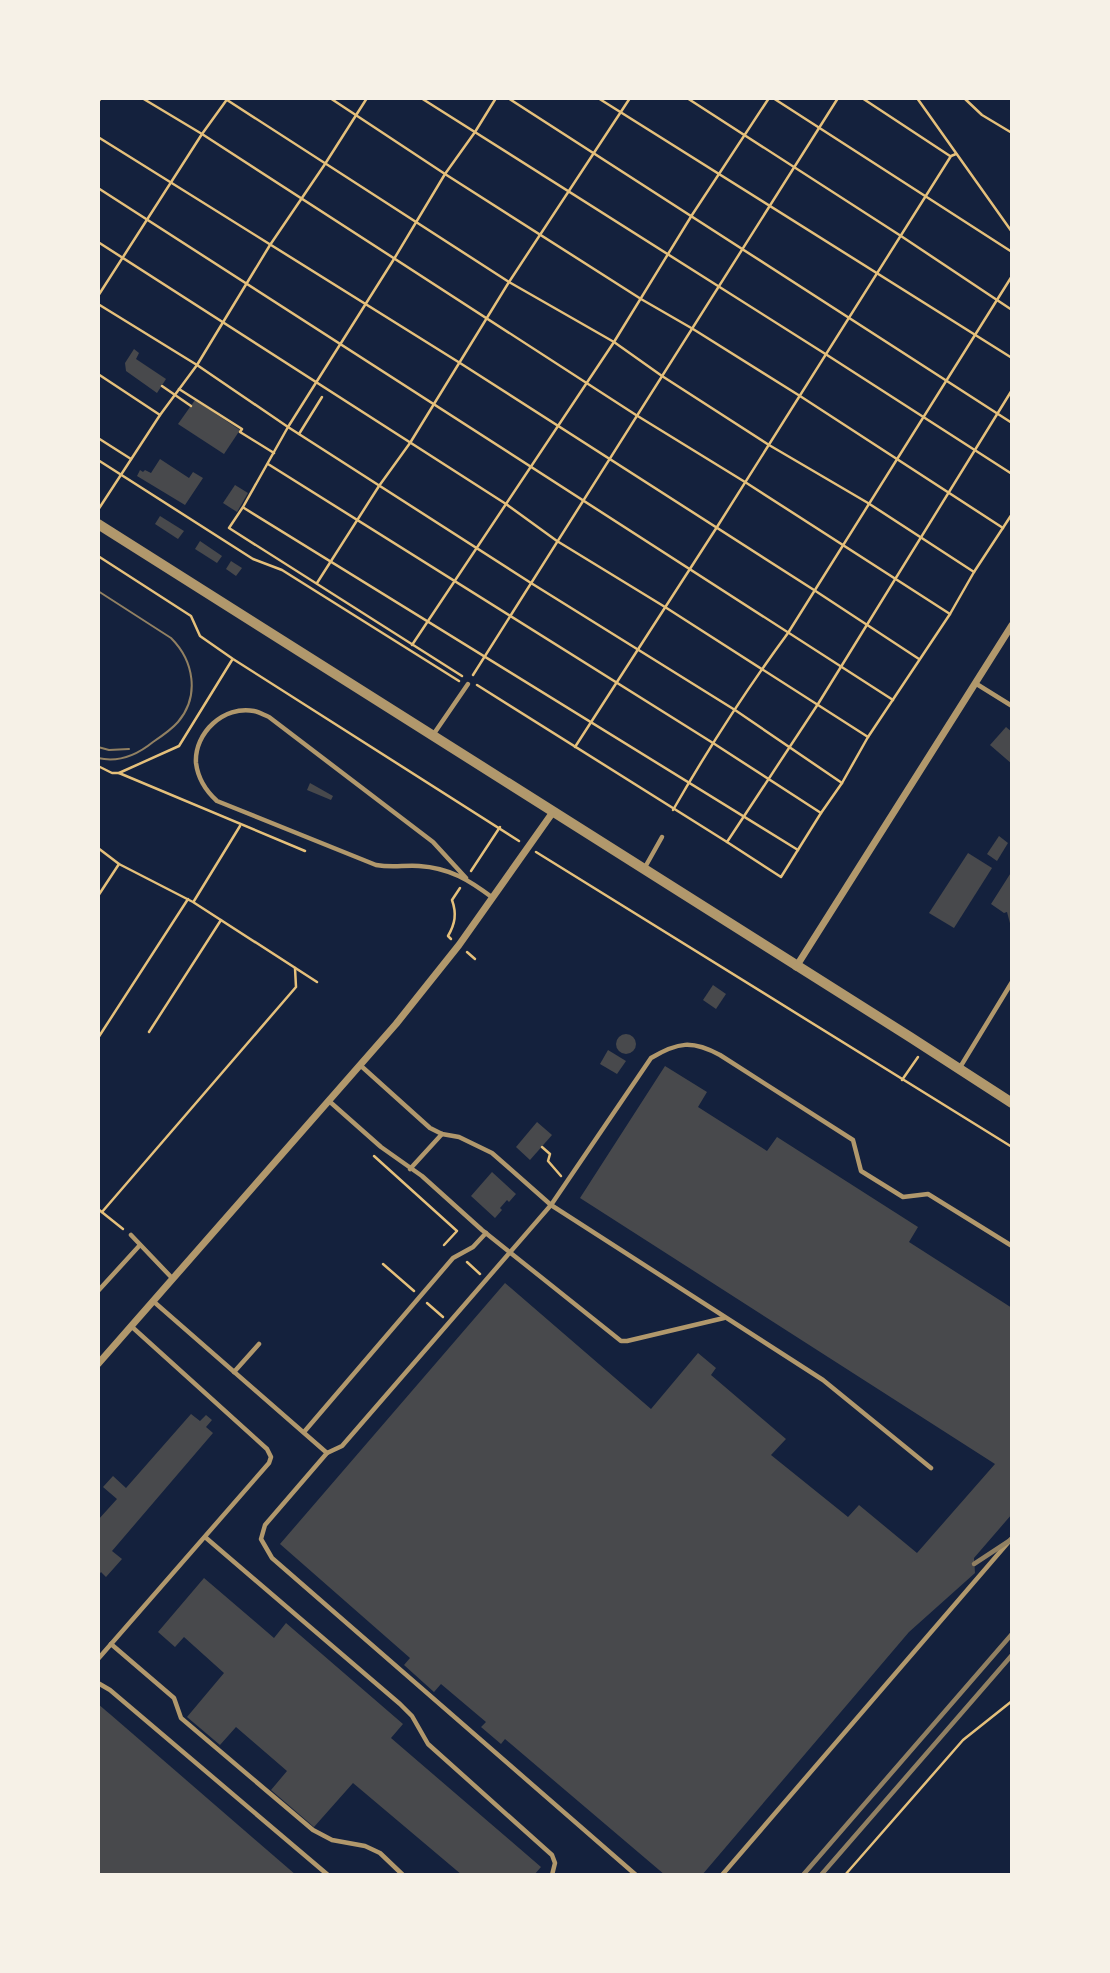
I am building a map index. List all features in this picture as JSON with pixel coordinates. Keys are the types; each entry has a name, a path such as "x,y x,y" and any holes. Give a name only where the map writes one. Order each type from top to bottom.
{"street":[{"path":"98,524 1012,1104"},
{"path":"796,967 1012,625"},
{"path":"98,1364 360,1066 459,945 553,812"}],"lane":[{"path":"433,736 468,683"},
{"path":"975,683 1012,706"},
{"path":"466,878 441,868 393,868 376,865 217,801 207,792 196,764 197,750 204,734 214,722 226,714 242,710 255,711 269,717 433,842 466,878 494,898"},
{"path":"643,869 663,837"},
{"path":"959,1070 1012,982"},
{"path":"636,1875 272,1558 261,1539 265,1525 327,1453 342,1446 551,1205 651,1058 665,1049 681,1044 703,1046 720,1055 853,1140 861,1171 903,1197 928,1194 1012,1246"},
{"path":"360,1066 422,1122 442,1134 459,1138 492,1153 551,1205 823,1380 931,1468"},
{"path":"329,1101 381,1147 422,1176 486,1233 621,1341 725,1318"},
{"path":"410,1169 442,1134"},
{"path":"304,1432 453,1258 473,1247 486,1233"},
{"path":"131,1235 172,1278"},
{"path":"98,1291 140,1245"},
{"path":"153,1301 327,1453"},
{"path":"98,1659 271,1457 270,1453 131,1326"},
{"path":"234,1372 259,1344"},
{"path":"205,1537 400,1704 412,1716 428,1745 552,1855 555,1863 552,1875"},
{"path":"722,1875 1012,1538"},
{"path":"111,1644 174,1698 181,1718 313,1830 332,1840 366,1846 380,1853 403,1875"},
{"path":"98,1683 110,1690 328,1875"}],"path":[{"path":"98,102 101,98"},
{"path":"142,98 950,614"},
{"path":"330,98 445,174 641,299 693,328 1003,528"},
{"path":"98,510 160,415 197,365 270,245 367,98"},
{"path":"421,98 1012,474"},
{"path":"468,683 229,528 364,304 496,98"},
{"path":"508,98 1012,423"},
{"path":"598,98 1012,358"},
{"path":"316,584 410,443 509,282 630,98"},
{"path":"687,98 1012,310"},
{"path":"412,645 614,342 718,174 771,98 1012,252"},
{"path":"468,683 838,98"},
{"path":"862,98 951,156"},
{"path":"917,98 1012,233"},
{"path":"964,98 982,115 1012,133"},
{"path":"98,296 226,99 509,282 614,342 769,445 868,503 974,572"},
{"path":"98,137 460,363 919,659"},
{"path":"575,747 691,569 951,156 956,154"},
{"path":"98,188 893,700"},
{"path":"98,242 506,505 557,541 868,737"},
{"path":"673,810 761,669 788,633 1012,276"},
{"path":"98,304 197,365 288,427 531,583 735,710 842,783"},
{"path":"98,374 160,415"},
{"path":"162,386 191,406"},
{"path":"179,389 274,453"},
{"path":"727,842 818,704 1012,390"},
{"path":"299,434 322,397"},
{"path":"98,438 131,460"},
{"path":"98,460 253,559 282,570 575,747 781,877 1012,514"},
{"path":"268,464 618,682 821,813"},
{"path":"243,507 798,850"},
{"path":"98,556 191,616 200,636 233,659 528,847 1012,1147"},
{"path":"119,773 179,746 233,659"},
{"path":"98,766 305,851"},
{"path":"193,902 240,825"},
{"path":"475,959 448,936 456,916 452,900 500,827"},
{"path":"98,848 119,864 193,902 317,982"},
{"path":"98,896 119,864"},
{"path":"98,1038 188,899"},
{"path":"149,1032 221,920"},
{"path":"131,1235 100,1210 296,987 295,968"},
{"path":"373,1155 457,1231 445,1245 486,1279"},
{"path":"383,1264 408,1286"},
{"path":"845,1875 963,1740 1012,1701"}],"building":[{"path":"134,349 139,353 136,359 166,379 157,393 126,371 125,363"},
{"path":"195,400 240,430 224,454 178,424"},
{"path":"160,459 189,478 193,472 203,478 185,505 137,476 140,470 151,473"},
{"path":"235,485 248,493 237,512 223,503"},
{"path":"160,516 184,531 178,539 155,524"},
{"path":"200,541 222,556 217,563 195,549"},
{"path":"231,561 242,568 236,576 226,569"},
{"path":"1006,727 1012,732 1012,764 990,745"},
{"path":"310,783 333,796 331,800 307,790"},
{"path":"999,836 1008,843 997,861 987,854"},
{"path":"968,853 992,868 954,928 929,913"},
{"path":"1012,871 1011,927 1007,912 1004,913 991,904"},
{"path":"713,985 726,994 716,1009 703,1000"},
{"path":"626,1034 633,1037 636,1044 633,1051 626,1054 619,1051 616,1044 619,1037"},
{"path":"608,1050 626,1061 617,1074 600,1064"},
{"path":"665,1066 707,1092 698,1107 767,1151 777,1137 918,1227 909,1242 1012,1308 1012,1514 974,1558 975,1573 909,1632 702,1875 665,1875 505,1739 501,1744 481,1727 486,1722 441,1684 434,1692 404,1665 410,1658 280,1544 505,1283 651,1409 698,1353 716,1368 711,1375 786,1439 771,1455 848,1517 859,1505 917,1553 995,1464 580,1198"},
{"path":"537,1122 552,1135 530,1160 516,1147"},
{"path":"492,1172 516,1194 500,1208 502,1210 495,1218 471,1196"},
{"path":"191,1414 200,1421 206,1415 212,1420 206,1427 213,1433 112,1551 122,1559 106,1577 101,1572 98,1576 98,1520 117,1499 103,1487 113,1476 126,1488"},
{"path":"204,1578 274,1638 286,1623 403,1724 391,1738 541,1867 534,1875 462,1875 353,1783 314,1827 271,1790 287,1771 236,1727 220,1745 187,1717 224,1673 184,1637 175,1647 158,1632"},
{"path":"98,1704 111,1715 296,1875 98,1875"}],"tram line":[{"path":"98,591 171,638 185,657 192,690 185,712 175,725 141,751 127,757 98,758"},
{"path":"98,747 109,750 129,749"}],"railway":[{"path":"974,1564 1012,1539"},
{"path":"803,1875 1012,1634"},
{"path":"821,1875 1012,1655"}]}
